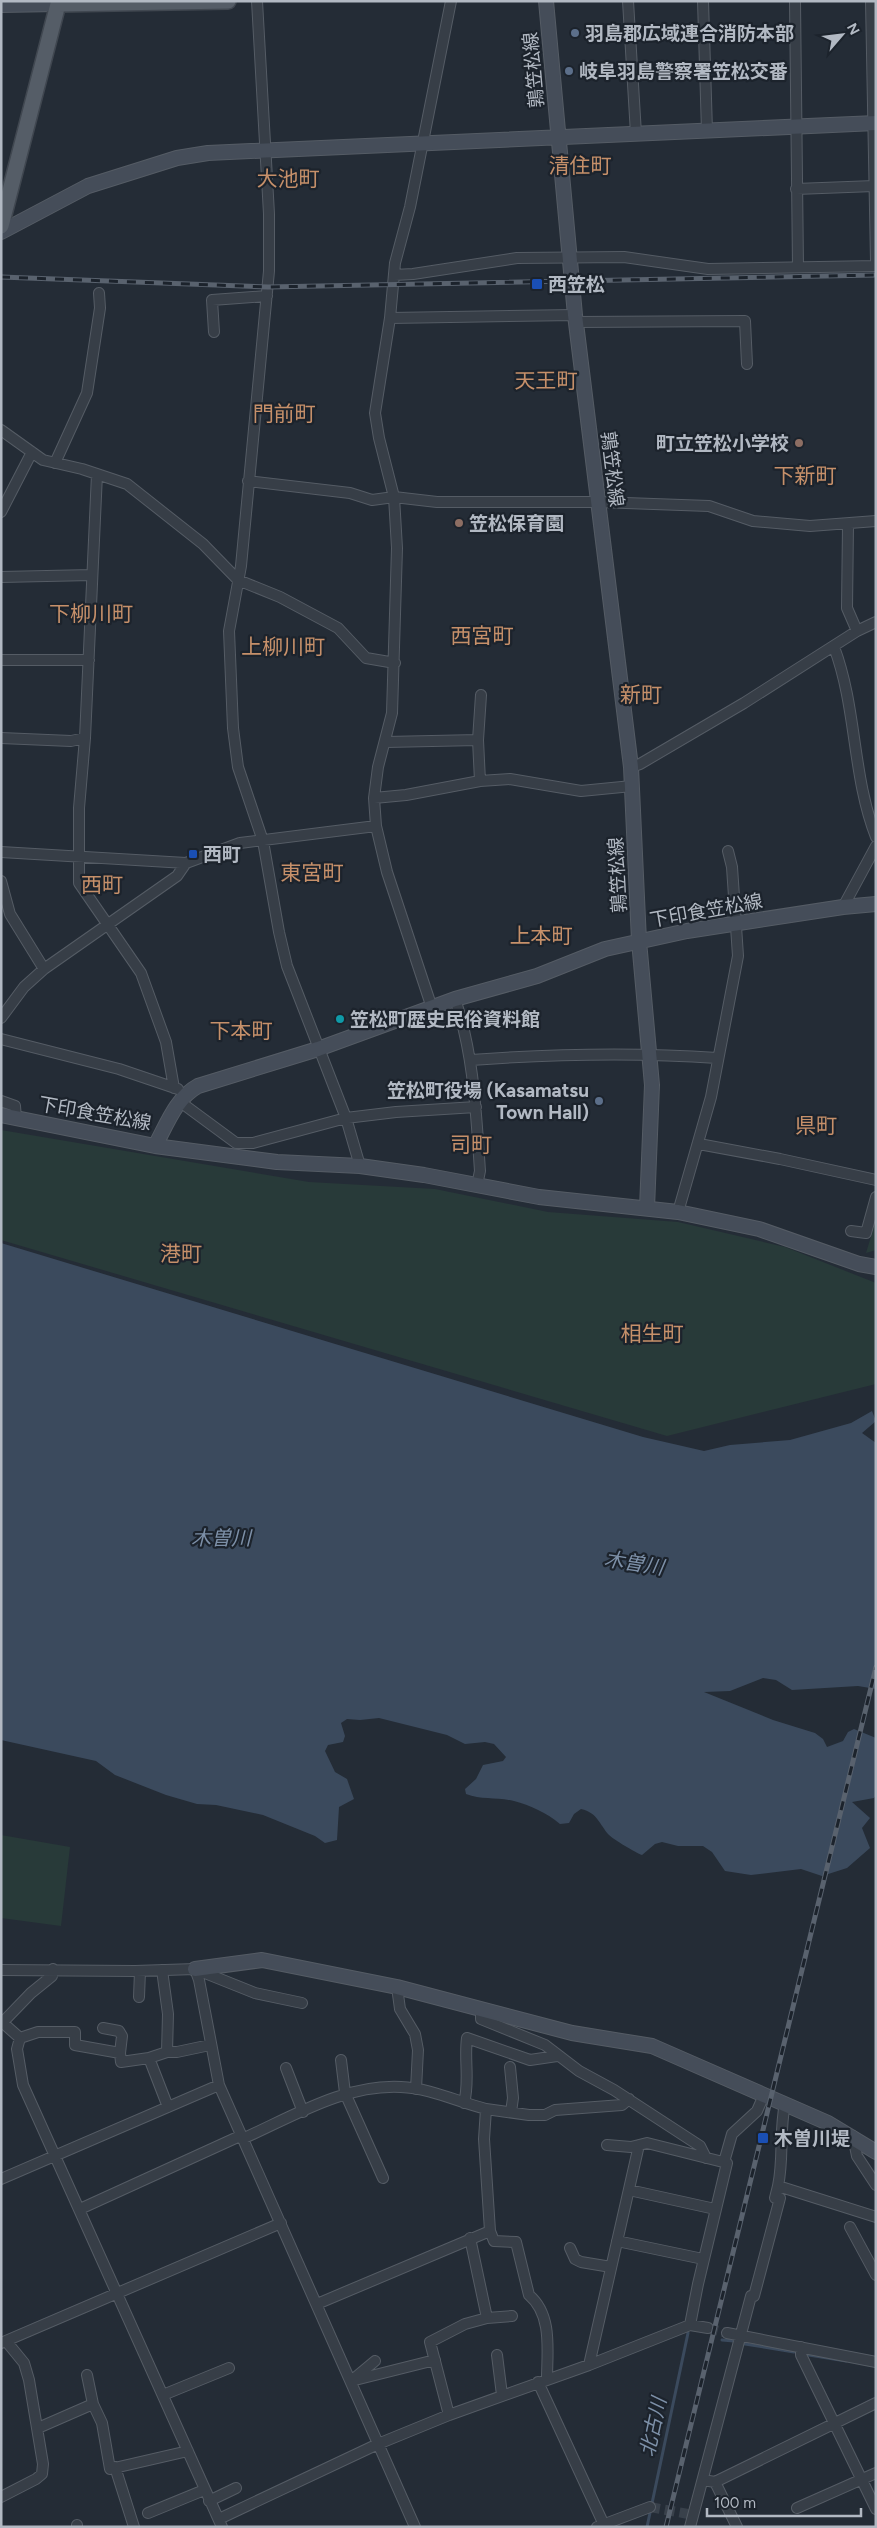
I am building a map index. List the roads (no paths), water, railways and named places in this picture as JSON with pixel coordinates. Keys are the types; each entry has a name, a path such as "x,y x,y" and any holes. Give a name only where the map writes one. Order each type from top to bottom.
{"main road":[{"path":"1,226 5,197 58,3 228,1"}],"street":[{"path":"257,1 269,224 267,296 238,580 229,631 233,728 238,767 263,841 287,966 346,1118 360,1166"},
{"path":"432,1008 387,872 376,826 374,798 378,767 392,713 397,548 394,497 379,438 375,413 390,318 394,275 451,1"},
{"name":"鶉笠松線","path":"546,1 575,319 631,767 639,941 644,1013 651,1056 652,1085 647,1208"},
{"path":"628,1 636,134"},
{"path":"703,1 707,131"},
{"path":"795,1 798,267"},
{"path":"870,1 876,262"},
{"path":"1,5 58,3"},
{"path":"1,232 88,186 177,158 208,153 558,139 874,123"},
{"path":"796,189 874,186"},
{"path":"394,275 517,258 570,257 624,257 708,269 876,266"},
{"path":"55,464 87,393 100,308 99,293"},
{"path":"214,332 212,300 267,296"},
{"path":"390,318 745,321 747,364"},
{"path":"1,430 43,460 127,484 203,544 238,580 280,597 338,628 366,658 395,662"},
{"path":"1,512 32,452"},
{"path":"97,474 85,738 77,857 79,883 141,973 155,1007 180,1094"},
{"path":"248,481 350,493 372,500 394,497 437,502 598,502 709,506 754,521 810,526 848,525 876,521"},
{"path":"848,525 847,608 857,631"},
{"path":"1,577 92,574"},
{"path":"631,767 737,707 857,631 876,622"},
{"path":"834,647 852,719 864,791 876,837"},
{"path":"1,660 89,660"},
{"path":"480,781 478,740 481,695"},
{"path":"1,738 71,741 85,738"},
{"path":"386,742 478,740"},
{"path":"374,798 406,796 480,781 510,779 581,791 632,786"},
{"path":"1,852 186,863 240,843 376,826"},
{"path":"843,907 876,846"},
{"path":"678,1212 711,1097 738,956 728,851"},
{"path":"1,1018 24,987 44,969 177,876 186,863"},
{"path":"1,881 10,914 44,969"},
{"name":"下印食笠松線","path":"1,1115 155,1146 180,1094 198,1086 318,1049 455,999 536,976 604,949 639,941 687,931 843,907 876,904"},
{"path":"455,999 463,1023 476,1107 480,1171 477,1184"},
{"path":"1,1039 119,1069 180,1094 236,1143 253,1143 346,1118 396,1112 476,1107"},
{"path":"470,1060 522,1056 672,1055 717,1058"},
{"path":"1,1101 15,1106 16,1118"},
{"path":"699,1144 876,1180"},
{"path":"155,1146 277,1162 360,1166 477,1184 539,1198 678,1212 759,1229 850,1261 876,1267"},
{"path":"850,1232 866,1233 876,1197"},
{"path":"1,1970 140,1971 195,1969 262,1960 398,1987 572,2033 652,2046 853,2136 876,2152"},
{"path":"20,2038 2,2024 32,1993 52,1976 53,1969"},
{"path":"195,1969 255,1993 302,2003"},
{"path":"195,1969 199,1980 210,2046 219,2084 415,2527"},
{"path":"162,1970 168,2014 167,2052"},
{"path":"139,1996 140,1971"},
{"path":"398,1987 400,2009 415,2034 418,2050 416,2089"},
{"path":"481,2010 481,2019 545,2045 557,2056 700,2146 706,2158"},
{"path":"104,2028 119,2031 122,2036 121,2062 149,2058 167,2052 210,2046"},
{"path":"20,2038 38,2032 75,2032 75,2045 120,2052"},
{"path":"20,2038 17,2049 23,2085 80,2208 220,2523 378,2444 449,2415 589,2365 690,2325 708,2328"},
{"path":"464,2103 468,2088 465,2054 467,2038 530,2060 557,2056"},
{"path":"149,2058 168,2107"},
{"path":"341,2060 345,2092 383,2178"},
{"path":"510,2067 513,2098 511,2112"},
{"path":"286,2068 303,2112"},
{"path":"1,2179 219,2084"},
{"path":"80,2208 345,2092 400,2086 486,2109 529,2115 544,2114 555,2110 622,2105 628,2099"},
{"path":"724,2162 732,2134 757,2111 764,2095"},
{"path":"690,2527 691,2514 703,2480 751,2296 754,2296 780,2198 775,2198 782,2170 781,2124 785,2104"},
{"path":"486,2109 484,2139 490,2230 494,2241 516,2242 529,2295 536,2301 548,2333 542,2381 602,2526 650,2507"},
{"path":"853,2136 857,2156 876,2185"},
{"path":"607,2145 631,2147 647,2143 727,2163 703,2260 690,2325"},
{"path":"589,2365 639,2145"},
{"path":"778,2186 876,2217"},
{"path":"628,2190 715,2209"},
{"path":"1,2497 42,2474 38,2428 24,2363 4,2342 281,2223"},
{"path":"850,2227 876,2275"},
{"path":"317,2304 490,2230"},
{"path":"470,2238 487,2318"},
{"path":"617,2241 703,2260"},
{"path":"570,2248 575,2259 581,2262 611,2267"},
{"path":"449,2415 430,2342 465,2324 487,2318 512,2316"},
{"path":"727,2332 875,2362"},
{"path":"801,2347 801,2355 876,2509"},
{"path":"497,2355 502,2396"},
{"path":"351,2381 435,2360"},
{"path":"351,2381 375,2361"},
{"path":"162,2395 229,2368"},
{"path":"87,2375 93,2404 102,2423 110,2469 188,2451"},
{"path":"703,2480 715,2482 876,2403"},
{"path":"38,2428 93,2404"},
{"path":"115,2467 134,2527"},
{"path":"797,2508 876,2473"},
{"path":"715,2482 737,2527"},
{"path":"209,2500 236,2488"},
{"path":"148,2513 204,2490"}],"water":[{"name":"木曽川","path":"1,1243 643,1437 704,1451 730,1445 790,1440 851,1423 872,1411 876,1421 862,1433 876,1443 876,1689 858,1686 792,1690 776,1680 763,1678 730,1691 704,1692 773,1720 815,1733 823,1739 827,1747 843,1741 848,1732 854,1729 876,1738 876,1795 874,1798 852,1802 870,1818 862,1828 870,1848 847,1868 822,1876 801,1869 751,1875 725,1871 712,1852 703,1846 678,1846 662,1842 655,1844 642,1855 611,1837 598,1819 587,1811 581,1809 574,1814 569,1823 560,1824 544,1813 520,1803 466,1794 465,1789 476,1779 483,1765 503,1761 506,1757 494,1744 485,1742 465,1744 447,1735 379,1718 347,1719 341,1723 345,1736 343,1742 328,1745 325,1751 335,1772 347,1779 354,1799 339,1807 337,1840 325,1843 315,1836 263,1815 216,1805 197,1804 166,1795 115,1775 96,1761 1,1740"}],"waterway":[{"name":"北古川","path":"647,2527 688,2333"},
{"path":"722,2340 734,2341"},
{"path":"745,2344 794,2352"},
{"path":"809,2355 846,2361"}],"tunnel":[{"path":"708,2328 727,2333"},
{"path":"650,2507 688,2514"}],"railway":[{"path":"1,277 268,287 876,275"},
{"path":"666,2527 876,1667"}],"place":[{"name":"羽島郡広域連合消防本部","path":"575,33"},
{"name":"岐阜羽島警察署笠松交番","path":"569,71"},
{"name":"西笠松","path":"537,284"},
{"name":"町立笠松小学校","path":"799,443"},
{"name":"笠松保育園","path":"459,523"},
{"name":"西町","path":"193,854"},
{"name":"笠松町歴史民俗資料館","path":"340,1019"},
{"name":"笠松町役場 (Kasamatsu Town Hall)","path":"599,1101"},
{"name":"木曽川堤","path":"763,2138"}],"district":[{"name":"清住町","path":"580,166"},
{"name":"大池町","path":"288,179"},
{"name":"天王町","path":"546,381"},
{"name":"門前町","path":"284,414"},
{"name":"下新町","path":"805,476"},
{"name":"下柳川町","path":"91,614"},
{"name":"西宮町","path":"482,636"},
{"name":"上柳川町","path":"283,647"},
{"name":"新町","path":"641,695"},
{"name":"東宮町","path":"312,873"},
{"name":"西町","path":"102,885"},
{"name":"上本町","path":"541,936"},
{"name":"下本町","path":"241,1031"},
{"name":"県町","path":"816,1126"},
{"name":"司町","path":"471,1145"},
{"name":"港町","path":"181,1254"},
{"name":"相生町","path":"652,1334"}]}
